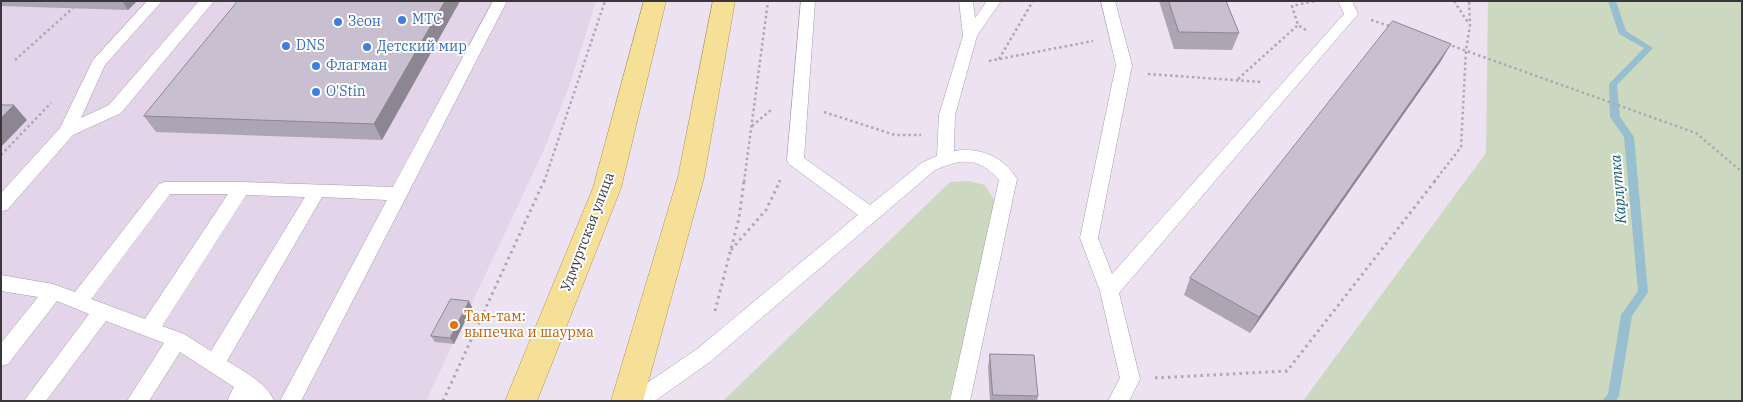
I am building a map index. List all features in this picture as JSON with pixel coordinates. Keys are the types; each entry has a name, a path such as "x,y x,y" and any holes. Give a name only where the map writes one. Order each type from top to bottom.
{"main road":[{"name":"Удмуртская улица","path":"521,401 607,188 655,1"},
{"path":"627,401 691,177 724,1"}],"lane":[{"path":"1,205 67,131 98,63 155,1"},
{"path":"67,131 116,109 207,1"},
{"path":"290,401 500,1"},
{"path":"808,1 795,160 871,215"},
{"path":"966,1 970,36"},
{"path":"945,158 947,115 970,36 994,1"},
{"path":"1108,1 1124,65 1089,238 1109,290 1130,379 1118,401"},
{"path":"1109,290 1328,41 1348,8"},
{"path":"638,401 704,355 929,166 945,158 964,156 980,157 993,163 1008,179 960,401"},
{"path":"78,302 165,188 241,188 399,194"},
{"path":"149,330 241,188"},
{"path":"214,364 317,191"},
{"path":"1,283 53,292 177,340 214,364 241,392 264,401"},
{"path":"1,358 53,292"},
{"path":"34,401 102,311"},
{"path":"137,401 177,340"}],"path":[{"path":"443,401 542,187 605,1"},
{"path":"704,355 739,218 768,1"},
{"path":"998,59 1033,1"},
{"path":"1315,1 1292,6 1298,25 1328,41"},
{"path":"1454,1 1470,25"},
{"path":"1130,379 1287,371 1461,147 1466,50 1470,25 1469,1"},
{"path":"15,60 73,8"},
{"path":"1348,8 1395,28"},
{"path":"1238,79 1298,25"},
{"path":"962,66 1117,36"},
{"path":"1440,42 1530,72 1696,133 1742,172"},
{"path":"1124,65 1146,74 1258,81 1282,95"},
{"path":"799,105 895,135 946,134"},
{"path":"731,250 766,210 780,178 795,160"}],"shaded area":[{"path":"1,1 596,1 570,84 543,152 426,401 1,401"}],"green space":[{"path":"1488,1 1742,1 1742,401 1303,401 1486,153"},
{"path":"968,181 985,185 998,206 949,401 723,401 950,182"}],"building":[{"name":"Флагман","path":"238,1 445,1 374,124 144,116"},
{"path":"1169,1 1226,1 1239,33 1179,32"},
{"path":"1393,21 1451,44 1259,317 1190,278"},
{"path":"1,105 14,105 1,118"},
{"path":"451,299 469,301 450,338 431,336"},
{"path":"990,354 1034,355 1038,396 993,395"}],"waterway":[{"name":"Карлутка","path":"1608,401 1613,396 1627,315 1643,292 1629,137 1615,117 1613,84 1649,48 1622,32 1612,1"}],"place":[{"name":"МТС","path":"402,20"},
{"name":"Зеон","path":"338,22"},
{"name":"DNS","path":"286,46"},
{"name":"Детский мир","path":"367,47"},
{"name":"Флагман","path":"316,66"},
{"name":"O'Stin","path":"316,92"},
{"name":"Там-там: выпечка и шаурма","path":"454,325"}]}
